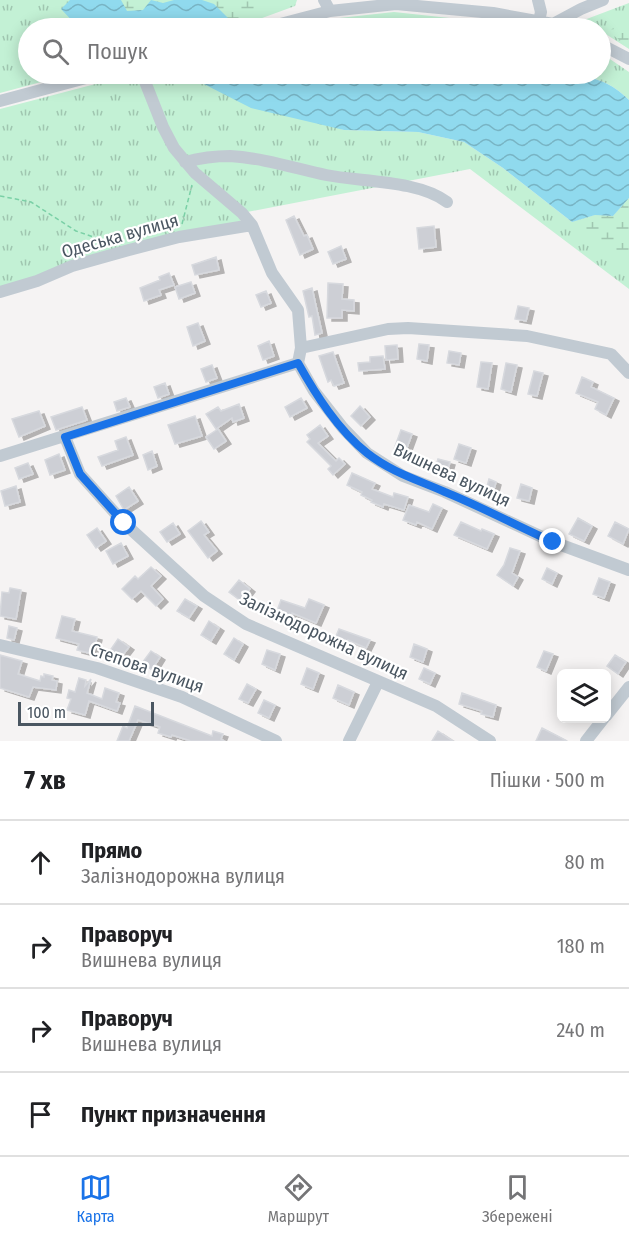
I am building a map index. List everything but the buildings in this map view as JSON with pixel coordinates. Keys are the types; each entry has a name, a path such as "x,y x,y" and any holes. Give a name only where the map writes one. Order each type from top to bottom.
{"street":[{"path":"538,0 541,12 540,18"},
{"path":"564,18 603,0"},
{"path":"292,18 327,5 396,4 522,18"},
{"path":"611,50 629,59"},
{"path":"0,101 64,84"},
{"path":"0,456 298,363 301,348 298,310 272,273 252,225 242,213 195,173 174,148 146,84"},
{"path":"185,162 230,156 265,160 326,175 424,191 440,196 447,202"},
{"name":"Одеська вулиця","path":"0,291 37,281 72,266 129,250 179,237 252,225"},
{"path":"301,348 398,329 516,335 611,354 629,373"},
{"name":"Вишнева вулиця","path":"298,363 314,391 342,429 367,453 403,476 445,492 553,542 629,570"},
{"name":"Залізнодорожна вулиця","path":"65,437 80,474 124,523 204,596 246,624 435,706 490,741"},
{"name":"Степова вулиця","path":"0,645 97,668 182,697 276,741"},
{"path":"349,741 378,682"},
{"path":"611,710 629,687"},
{"path":"586,741 600,723"}],"path":[{"path":"179,237 195,173"},
{"path":"0,196 31,202 76,231 129,250"}],"green space":[{"path":"0,0 297,0 295,6 262,18 18,18 18,84 34,84 0,93"},
{"path":"53,0 271,0 268,10 239,18 70,18"},
{"path":"629,3 629,49 611,37 611,18 589,18"},
{"path":"394,12 450,18 339,18"},
{"path":"629,20 629,46 611,34 611,30 623,21"},
{"path":"611,60 629,72 629,100 607,84 611,84"},
{"path":"95,84 209,84 344,130 418,132 464,142 503,168 572,222 595,215 613,216 629,198 629,289 470,169 242,213 239,227 179,237 0,292 0,109"},
{"path":"629,198 629,262 572,222 595,215 613,216"}],"water":[{"path":"70,0 121,0 127,11 143,10 151,0 163,3 174,0 202,0 214,4 228,18 70,18 61,9"},
{"path":"204,84 607,84 629,100 629,198 613,216 595,215 572,222 503,168 464,142 418,132 344,130 251,108"}],"route":[{"path":"124,523 80,474 65,437 298,363 314,391 342,429 367,453 403,476 445,492 553,542"}]}
